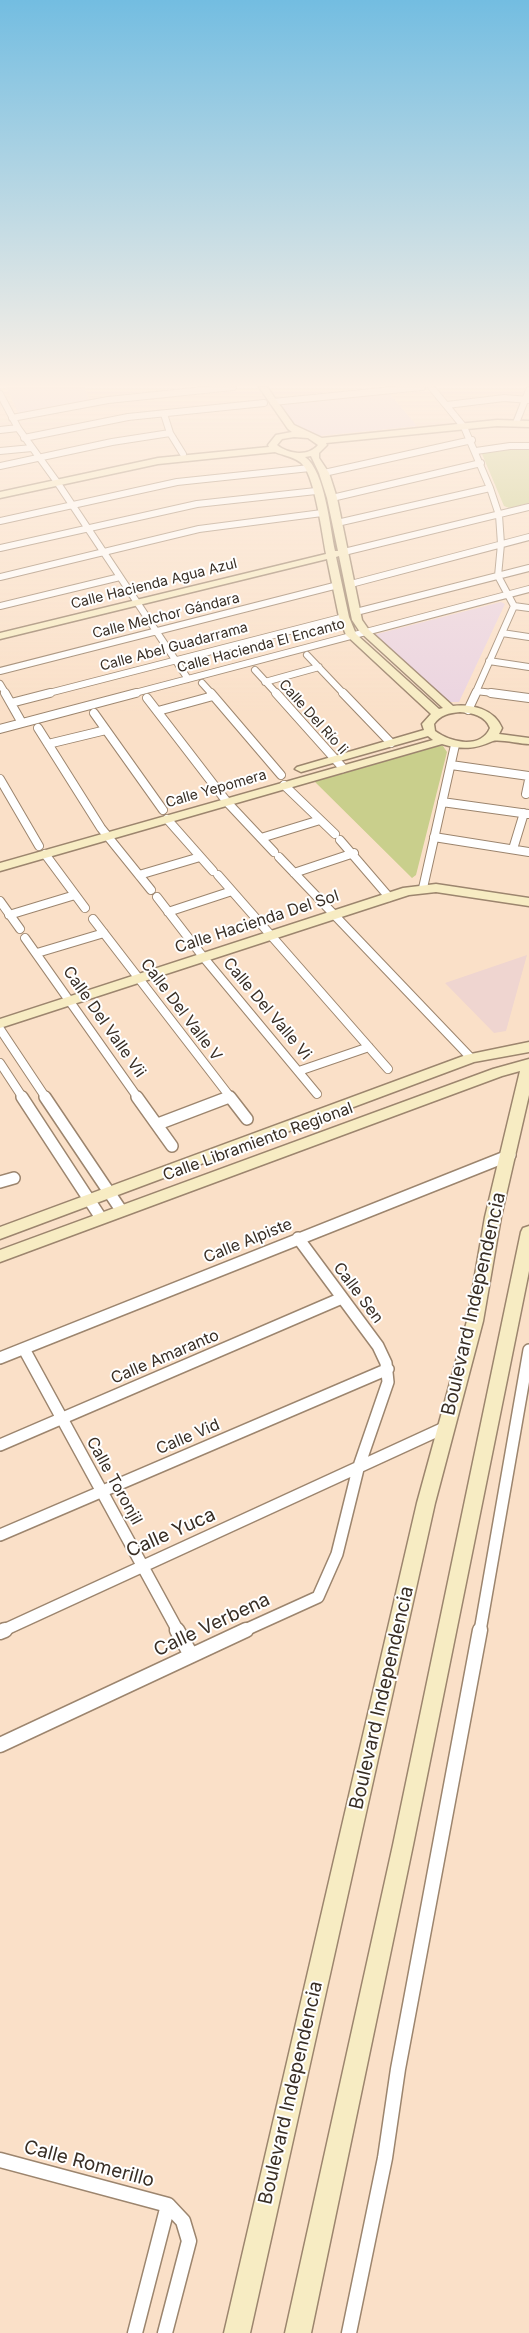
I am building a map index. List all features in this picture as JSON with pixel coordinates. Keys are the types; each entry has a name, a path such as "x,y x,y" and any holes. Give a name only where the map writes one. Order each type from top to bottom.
{"street":[{"path":"66,496 188,679"},
{"path":"0,521 114,496"},
{"path":"0,548 197,504 271,496"},
{"path":"317,496 332,554 344,617 351,635 438,714"},
{"path":"341,496 332,498 357,616 365,632 451,710"},
{"path":"337,523 456,496"},
{"path":"468,710 514,606 498,576 501,544 499,515 493,496"},
{"path":"344,552 529,507"},
{"path":"0,577 211,527 322,513"},
{"path":"351,584 529,537"},
{"name":"Calle Hacienda Agua Azul","path":"0,636 344,552"},
{"path":"344,617 357,616 529,568"},
{"path":"0,606 120,577"},
{"name":"Calle Melchor Gándara","path":"0,671 338,585"},
{"name":"Calle Hacienda El Encanto","path":"0,729 529,589"},
{"path":"514,606 529,608"},
{"name":"Calle Abel Guadarrama","path":"11,703 344,617"},
{"path":"502,633 529,636"},
{"path":"307,655 391,743"},
{"path":"489,661 529,666"},
{"name":"Calle Del Río Ii","path":"265,682 319,667"},
{"name":"Calle Del Río Ii","path":"255,670 339,764"},
{"path":"202,683 283,780 354,853 389,897"},
{"path":"0,684 22,723"},
{"path":"476,691 529,698"},
{"path":"158,711 213,696"},
{"path":"147,698 223,798 471,1058"},
{"path":"494,733 491,719 468,710 451,710 438,714 430,720 428,728 441,741 455,744 480,743 494,733 529,732"},
{"path":"94,712 165,815 200,857 273,936 388,1068"},
{"name":"Calle Del Valle Vi","path":"38,728 105,832 204,958 317,1094"},
{"path":"48,744 106,730"},
{"name":"Calle Yepomera","path":"339,764 391,743 430,732"},
{"path":"494,733 529,741"},
{"name":"Calle Yepomera","path":"0,867 42,850 339,764 441,741"},
{"path":"423,888 455,744"},
{"path":"451,765 529,776"},
{"path":"0,779 42,850 85,908"},
{"path":"526,794 529,780"},
{"path":"442,802 526,813 513,850"},
{"path":"261,838 320,820"},
{"path":"434,837 529,852"},
{"name":"Calle Yepomera","path":"0,857 42,850"},
{"path":"294,873 354,853"},
{"path":"139,875 200,857"},
{"name":"Calle Hacienda Del Sol","path":"0,1024 333,915 423,888 529,902"},
{"path":"168,912 232,891"},
{"path":"9,915 75,894"},
{"name":"Calle Del Valle Vii","path":"0,901 172,1146"},
{"name":"Calle Del Valle V","path":"93,919 247,1119"},
{"path":"38,953 104,933"},
{"path":"0,1029 121,1210"},
{"path":"299,1071 369,1046"},
{"name":"Calle Libramiento Regional","path":"0,1233 471,1058 529,1047"},
{"path":"0,1063 101,1218"},
{"name":"Calle Libramiento Regional","path":"0,1256 498,1072 529,1064"},
{"name":"Boulevard Independencia","path":"237,2333 426,1503 474,1321 493,1217 510,1155 529,1064"},
{"path":"158,1124 229,1097"},
{"name":"Calle Alpiste","path":"0,1358 510,1155"},
{"path":"0,1182 14,1178"},
{"path":"298,2333 404,1845 529,1232"},
{"name":"Calle Sen","path":"298,1238 378,1346 386,1358 388,1369"},
{"name":"Calle Amaranto","path":"0,1445 342,1298"},
{"name":"Calle Toronjil","path":"24,1349 191,1655"},
{"path":"349,2333 385,2158 398,2069 474,1666 517,1428 529,1350"},
{"name":"Calle Verbena","path":"0,1745 191,1655 318,1598 337,1554 358,1469 384,1399 388,1382 388,1369"},
{"name":"Calle Vid","path":"0,1535 388,1369"},
{"name":"Calle Yuca","path":"0,1632 446,1427"},
{"name":"Calle Romerillo","path":"0,2160 168,2205"},
{"path":"134,2333 168,2205 184,2220 189,2241 165,2333"}],"shaded area":[{"path":"501,602 505,604 459,702 449,702 373,635"},
{"path":"527,955 506,1031 494,1033 445,983"}],"green space":[{"path":"500,496 529,496 529,503 509,508 504,506"},
{"path":"433,744 443,746 447,752 416,875 412,878 312,779"}]}
